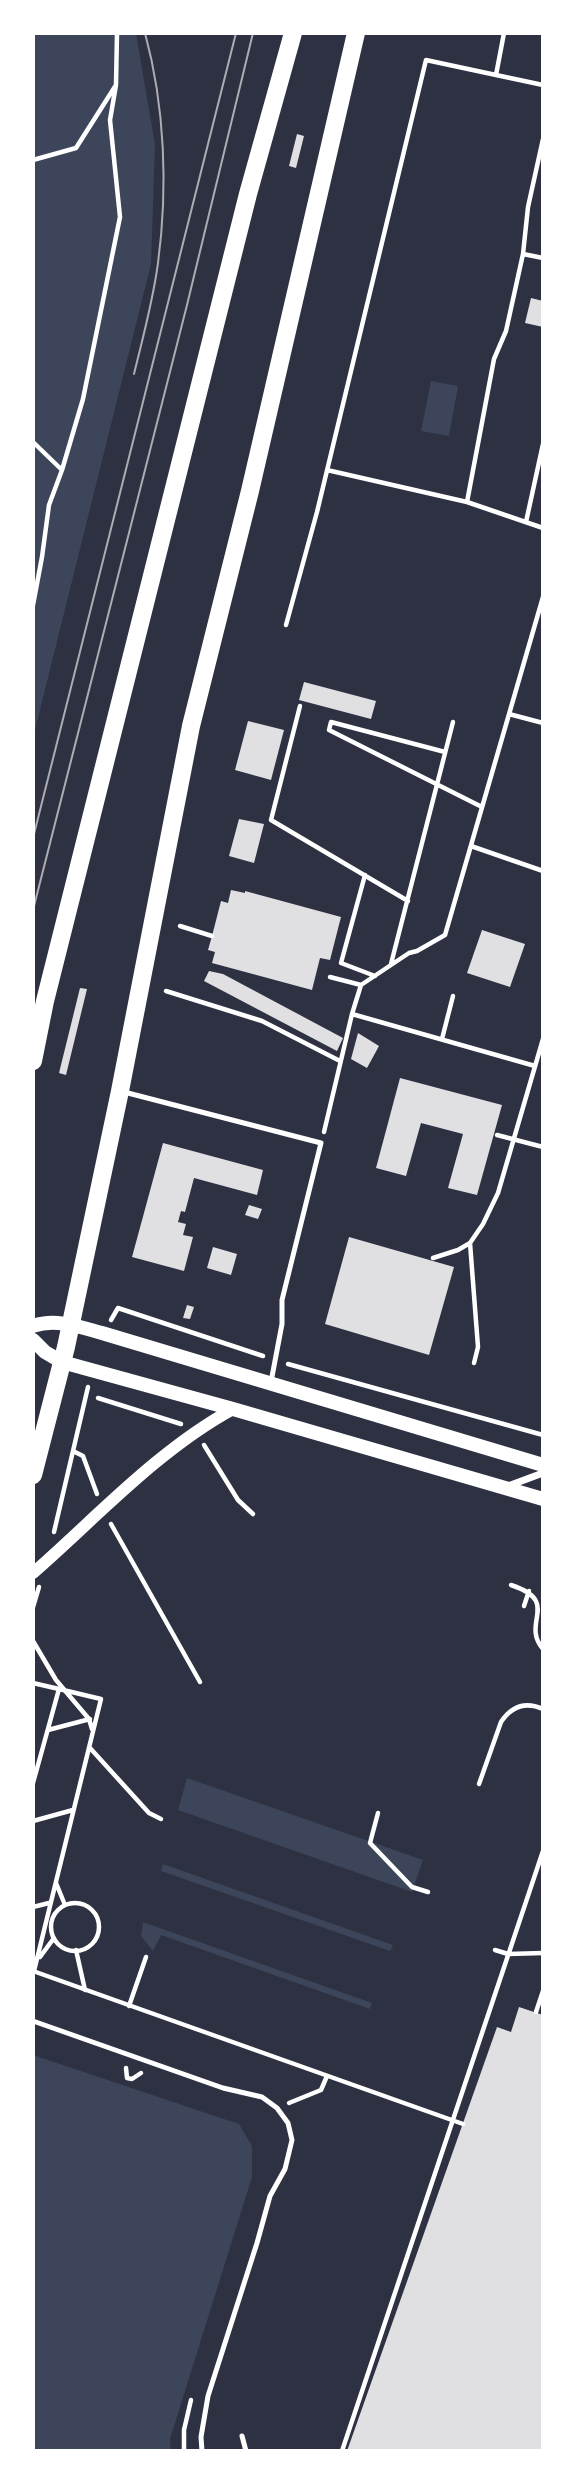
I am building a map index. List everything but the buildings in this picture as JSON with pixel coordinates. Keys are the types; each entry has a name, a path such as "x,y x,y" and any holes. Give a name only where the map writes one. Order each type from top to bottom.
{"main road":[{"path":"33,1061 45,1001 248,194 293,33"},
{"path":"33,1475 71,1324 120,1091 191,726 250,491 356,33"},
{"path":"33,1326 42,1323 71,1324 543,1465"},
{"path":"33,1340 62,1362 543,1499"}],"street":[{"path":"33,1573 194,1432 233,1409"},
{"path":"504,1487 543,1473"}],"lane":[{"path":"120,1091 321,1143 282,1300 282,1324 271,1383"},
{"path":"33,2021 223,2088 262,2097 277,2108 288,2123 292,2140 285,2169 270,2196 208,2396 201,2437 202,2451"},
{"path":"242,2436 246,2451"}],"path":[{"path":"33,604 49,505 83,399 120,217 110,120 116,85 117,33"},
{"path":"496,75 505,33"},
{"path":"286,625 327,470 426,60 543,85"},
{"path":"33,159 76,148 116,85"},
{"path":"467,502 494,359 506,331 523,254 528,207 543,139"},
{"path":"523,254 543,258"},
{"path":"33,442 62,470"},
{"path":"526,522 543,444"},
{"path":"327,470 467,502 543,528"},
{"path":"321,1143 361,985 445,935 543,597"},
{"path":"300,706 271,820 408,901"},
{"path":"509,714 543,723"},
{"path":"445,752 331,722 329,730 482,807"},
{"path":"391,965 453,722"},
{"path":"471,846 543,871"},
{"path":"365,875 341,964 375,976"},
{"path":"180,926 212,936"},
{"path":"330,977 361,985"},
{"path":"166,991 262,1021 340,1061"},
{"path":"442,1039 453,996"},
{"path":"352,1014 535,1066"},
{"path":"433,1258 470,1243 498,1194 543,1039"},
{"path":"497,1135 543,1147"},
{"path":"470,1243 478,1348 474,1363"},
{"path":"102,1333 118,1308 275,1360 543,1434"},
{"path":"33,1607 47,1562 93,1370"},
{"path":"194,1451 212,1437"},
{"path":"74,1451 83,1456 103,1509 200,1682"},
{"path":"101,1531 110,1522"},
{"path":"38,1591 47,1582"},
{"path":"511,1586 529,1591 536,1601 539,1611 535,1635 543,1649"},
{"path":"524,1606 529,1591"},
{"path":"33,1640 41,1657 89,1719 93,1733"},
{"path":"33,1683 101,1699 34,1971 463,2124"},
{"path":"33,1783 59,1689"},
{"path":"479,1784 506,1714 515,1707 524,1705 543,1709"},
{"path":"48,1731 96,1717"},
{"path":"89,1748 149,1813 161,1819"},
{"path":"33,1821 73,1810"},
{"path":"378,1813 370,1843 412,1887 428,1892"},
{"path":"342,2451 379,2351 543,1851"},
{"path":"55,1881 65,1905"},
{"path":"33,1907 50,1903"},
{"path":"72,1903 87,1906 97,1917 98,1932 90,1945 76,1950 63,1947 54,1938 51,1922 58,1909 65,1905 72,1903"},
{"path":"37,1960 54,1938"},
{"path":"76,1950 85,1990"},
{"path":"495,1950 508,1954 543,1953"},
{"path":"129,2006 146,1957"},
{"path":"537,2012 543,1990"},
{"path":"115,2063 126,2067 127,2078 132,2079 141,2072 154,2076"},
{"path":"277,2108 321,2090 327,2076"},
{"path":"184,2451 184,2430 193,2393"}],"shaded area":[{"path":"33,33 136,33 155,145 151,264 33,738"},
{"path":"431,381 458,386 449,436 421,431"},
{"path":"187,1778 423,1860 412,1892 178,1810"},
{"path":"163,1864 393,1945 390,1951 161,1871"},
{"path":"143,1922 372,2003 370,2009 161,1935 153,1951 141,1936"},
{"path":"33,2055 239,2124 252,2146 252,2177 170,2439 171,2451 33,2451"}],"tram line":[{"path":"134,374 156,277 164,177 161,119 145,33"},
{"path":"33,838 236,33"},
{"path":"33,910 187,305 253,33"}]}
